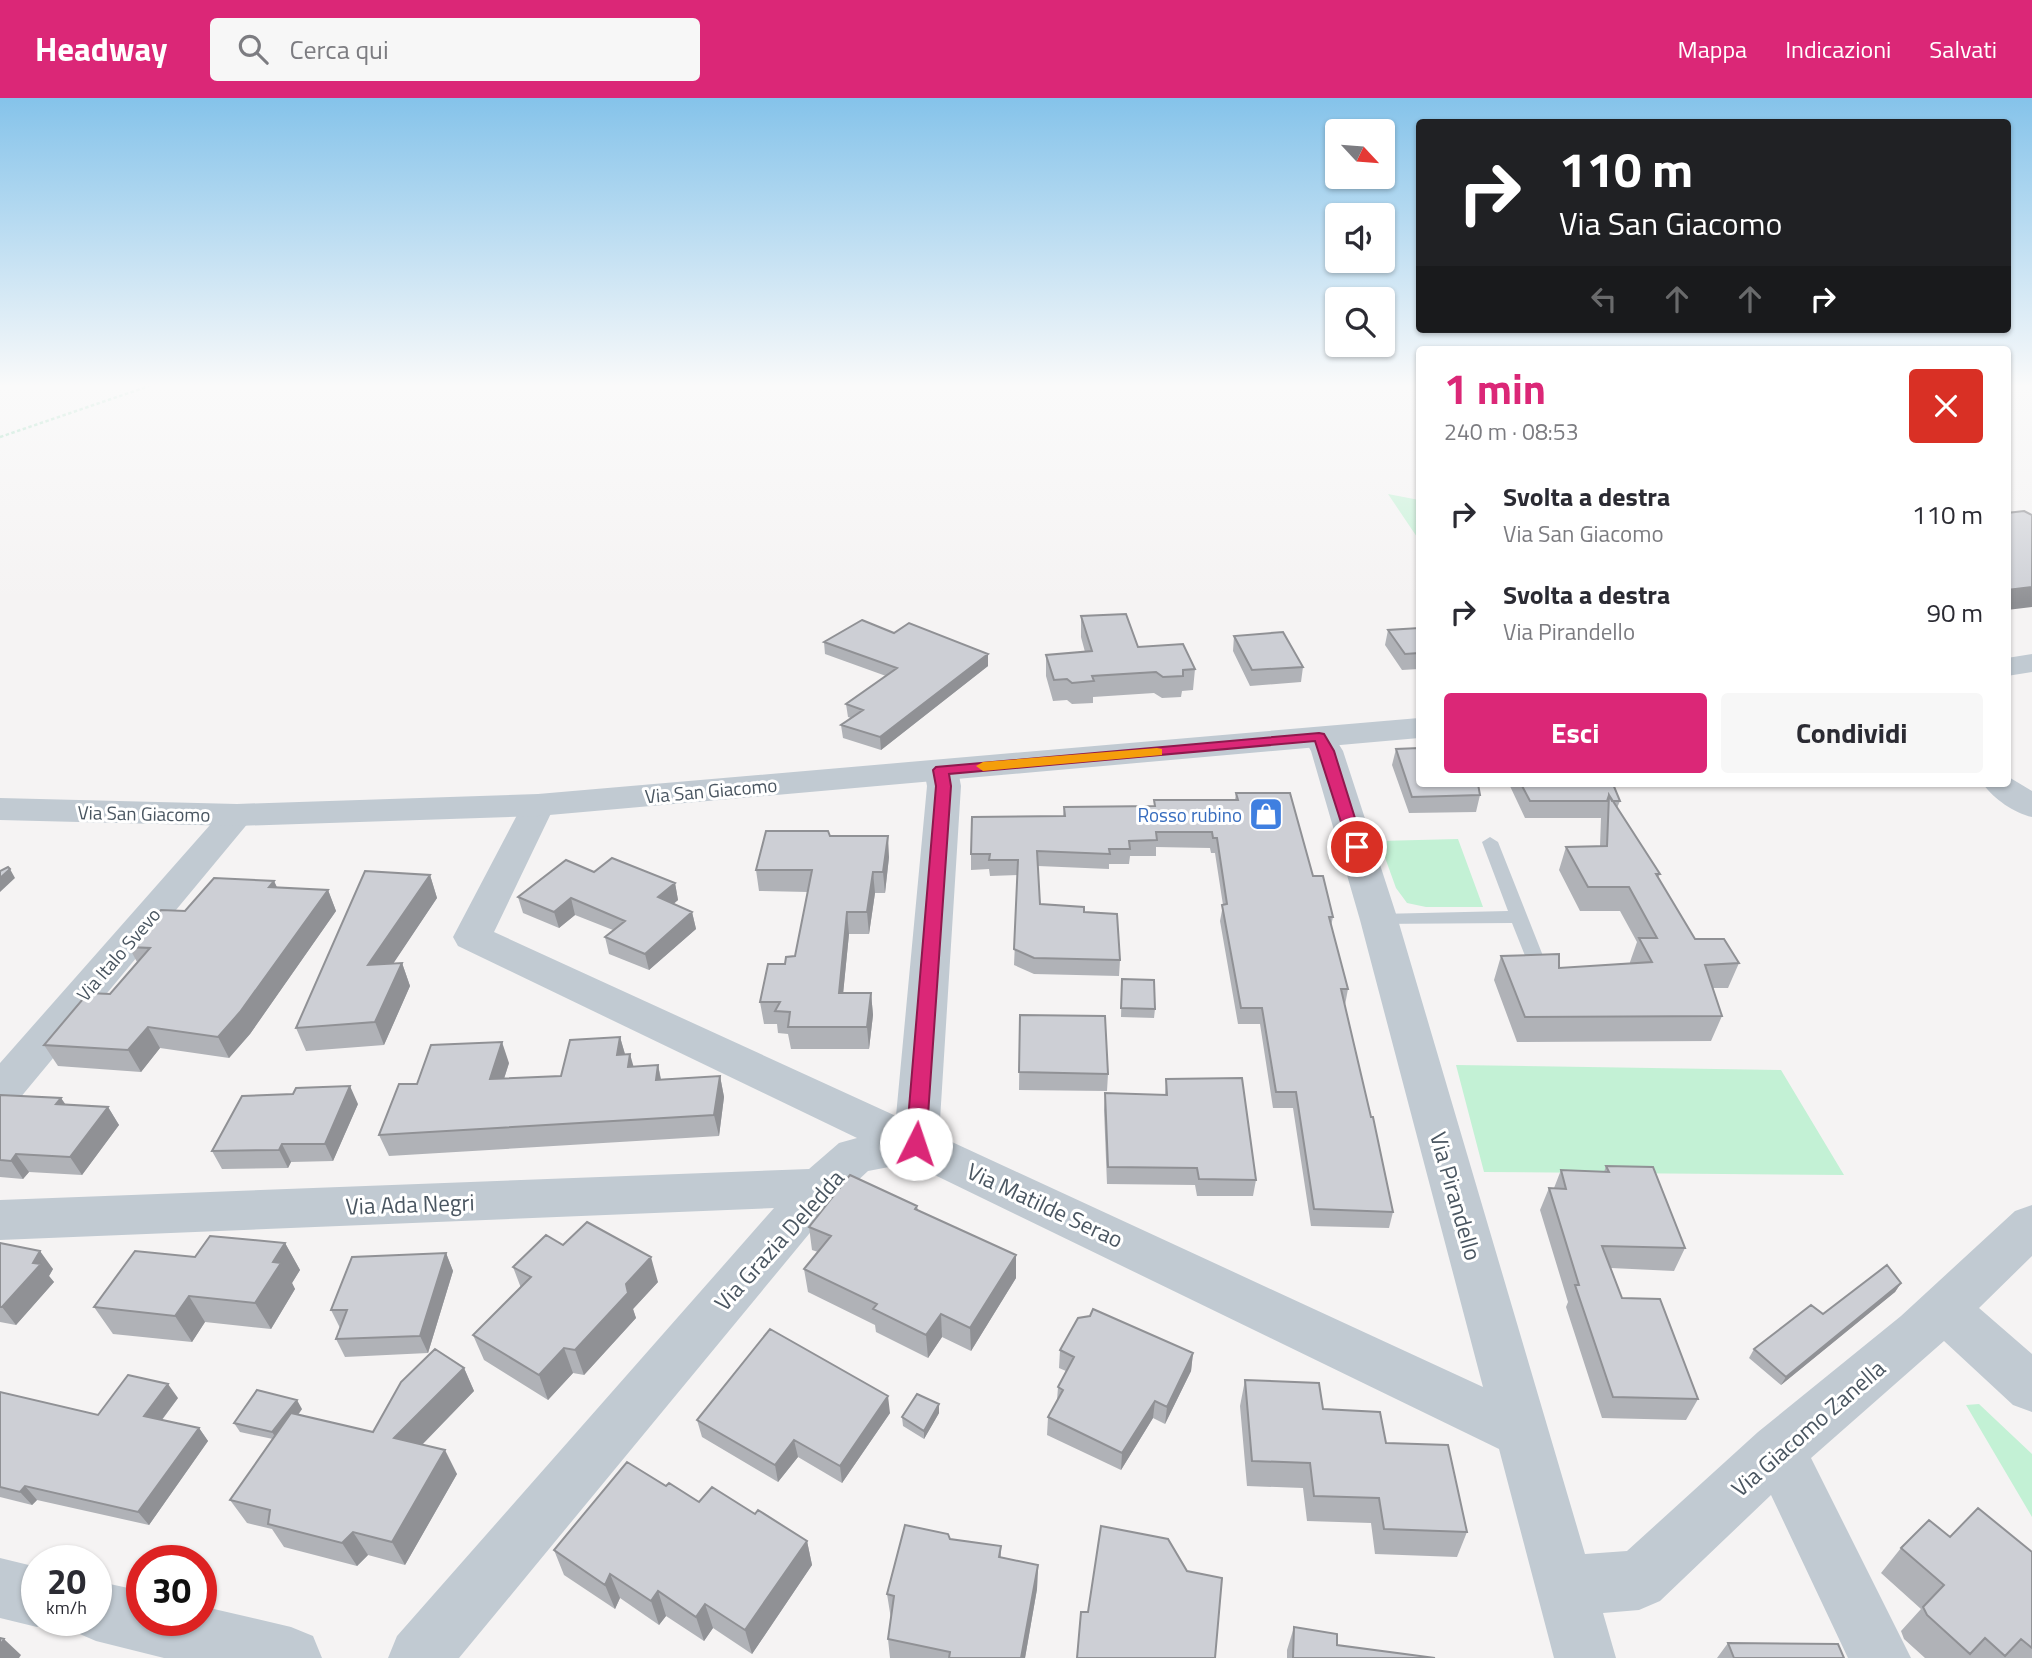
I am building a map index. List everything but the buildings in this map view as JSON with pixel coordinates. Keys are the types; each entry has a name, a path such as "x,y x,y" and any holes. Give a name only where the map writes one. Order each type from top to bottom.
{"street":[{"path":"2011,666 2032,663"},
{"name":"Via San Giacomo","path":"0,809 237,816 538,805 1416,728"},
{"name":"Via Pirandello","path":"1319,737 1327,751 1379,920 1585,1658"},
{"path":"916,1144 944,786 941,770"},
{"path":"2004,787 2032,807"},
{"name":"Via Matilde Serao","path":"538,805 472,937 916,1144 1521,1432"},
{"name":"Via Italo Svevo","path":"0,1093 237,816"},
{"name":"Via Grazia Deledda","path":"419,1658 820,1187 855,1156 916,1144"},
{"name":"Via Ada Negri","path":"0,1220 820,1187"},
{"name":"Via Giacomo Zanella","path":"1564,1587 1639,1580 1777,1451 1944,1309 2032,1225"},
{"path":"1944,1309 2032,1388"},
{"path":"1777,1451 1880,1658"},
{"path":"0,1588 21,1593"},
{"path":"112,1615 292,1658"}],"lane":[{"path":"1490,842 1538,966"},
{"path":"1379,920 1520,918"}],"green space":[{"path":"1388,494 1416,499 1416,536"},
{"path":"1458,839 1483,907 1426,907 1407,903 1396,888 1379,841"},
{"path":"1456,1065 1781,1070 1844,1175 1484,1172"},
{"path":"1979,1404 2032,1454 2032,1517 1966,1405"}],"slow traffic":[{"path":"983,766 1157,752"}],"place":[{"name":"Rosso rubino","path":"1266,814"}],"route":[{"path":"916,1144 944,786 941,770 1319,737 1327,751 1357,847"}]}
